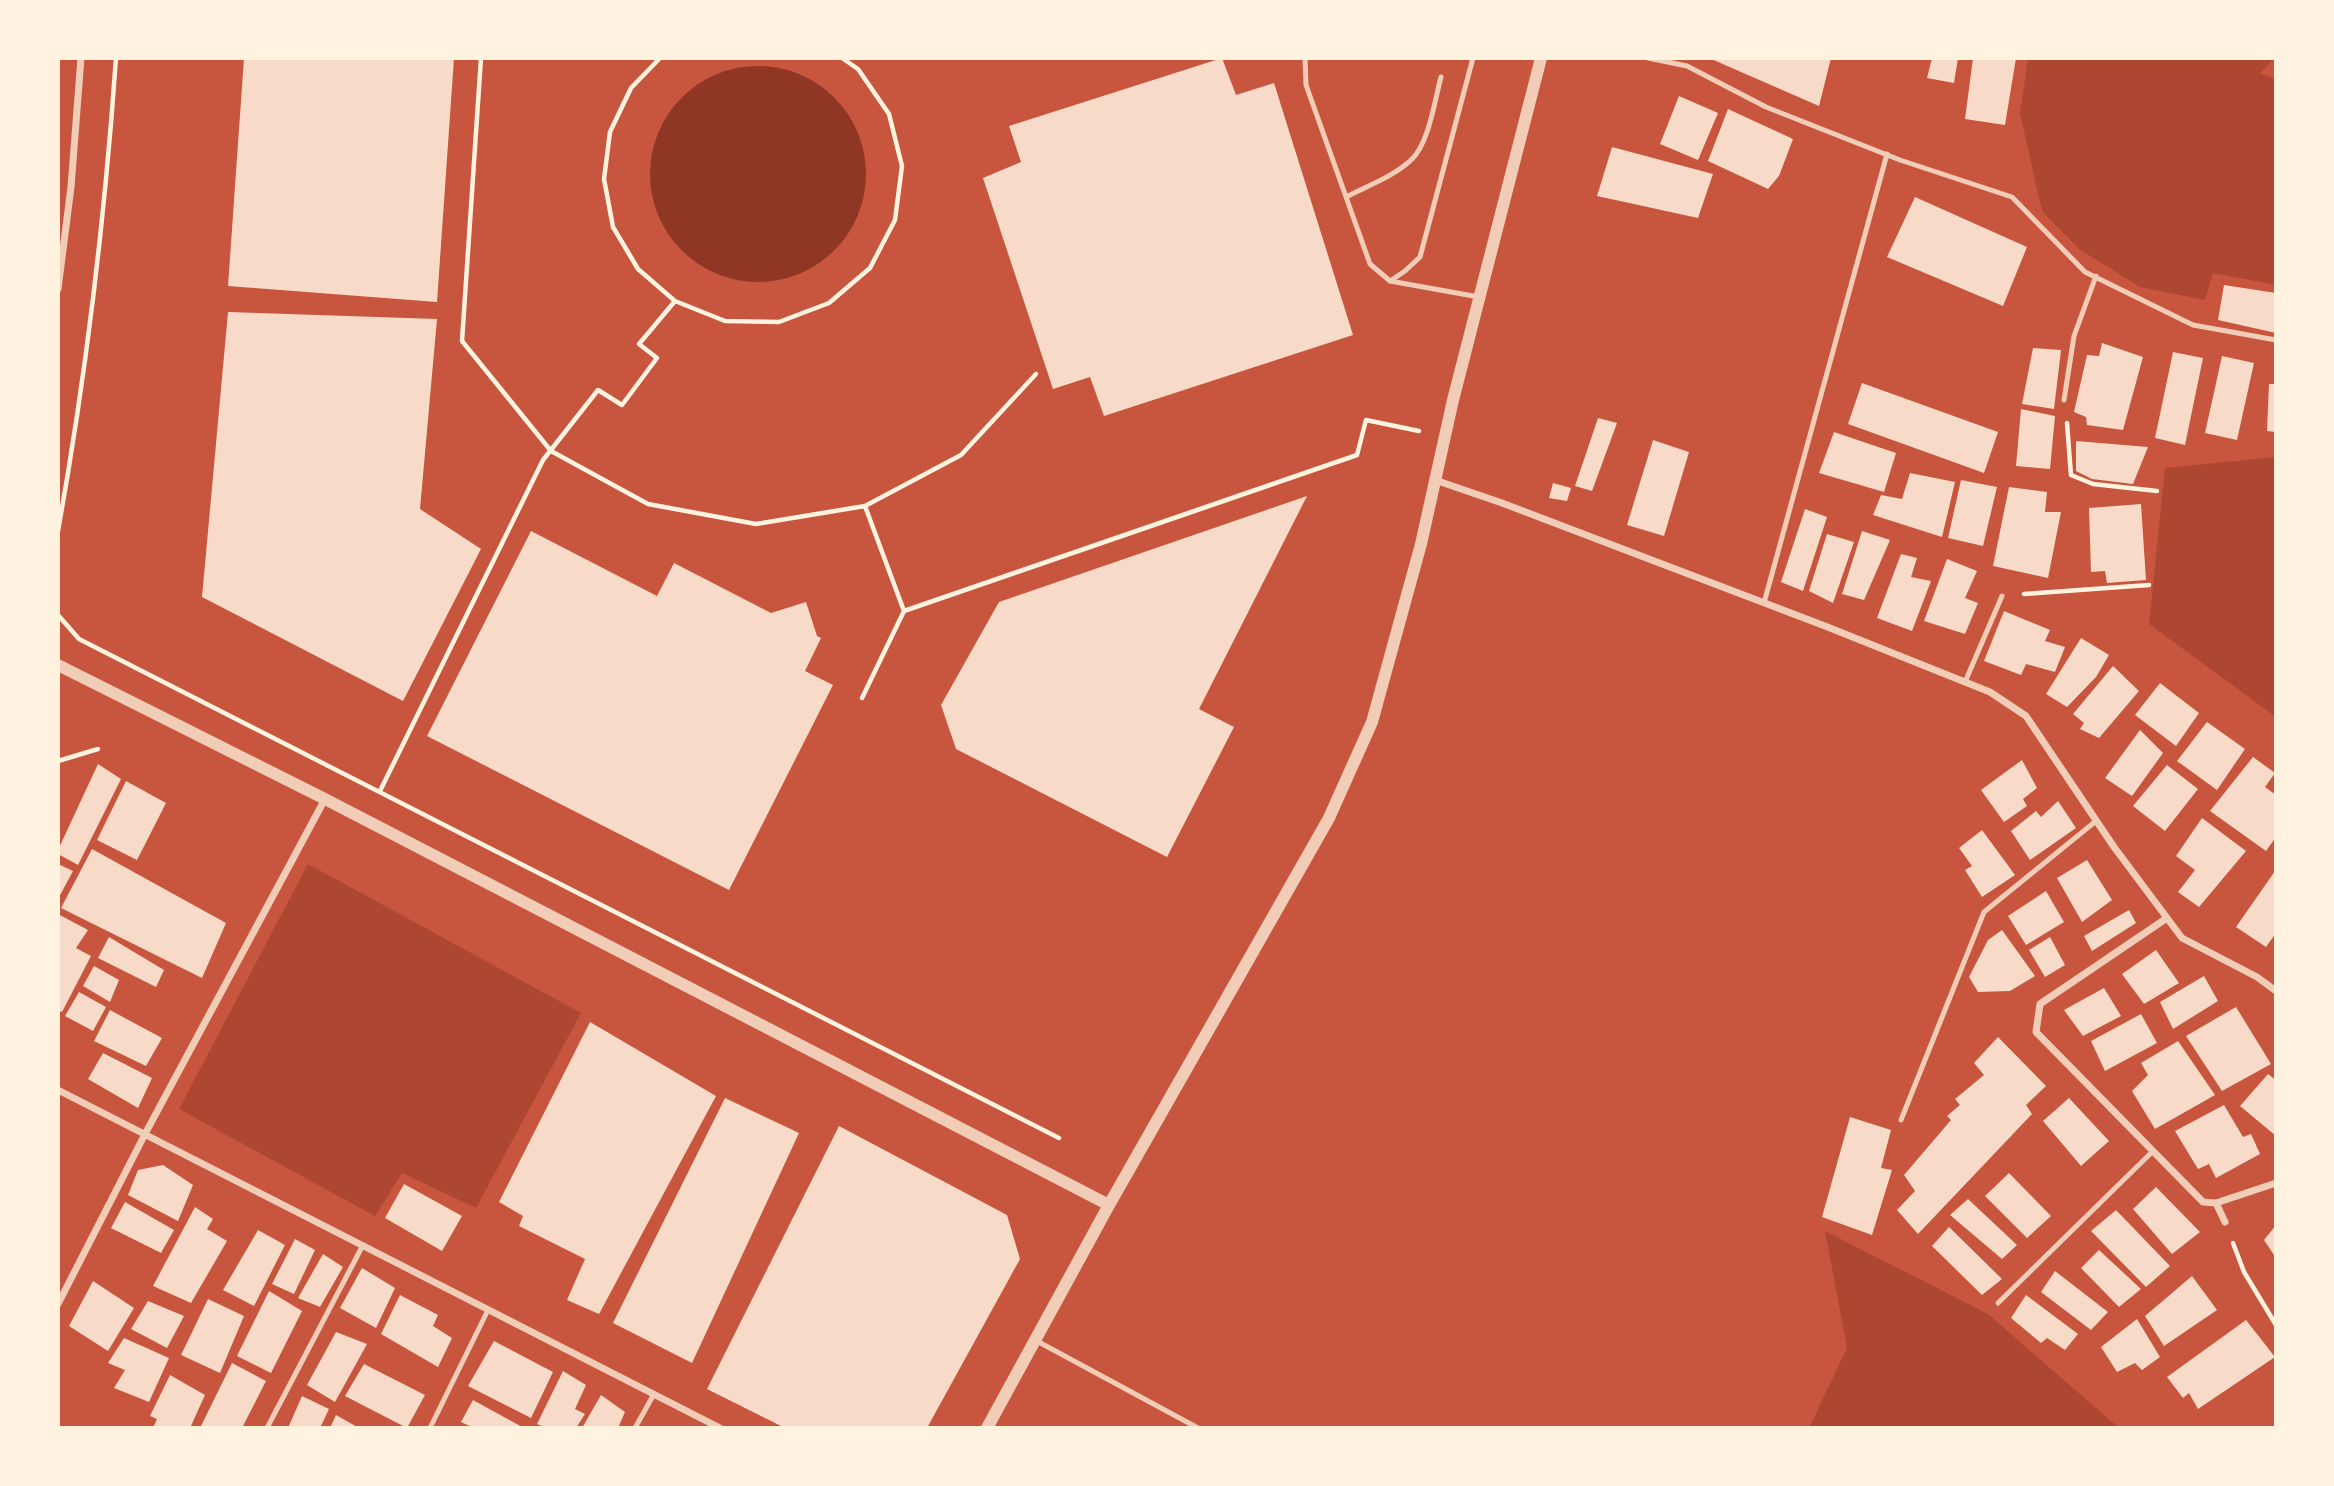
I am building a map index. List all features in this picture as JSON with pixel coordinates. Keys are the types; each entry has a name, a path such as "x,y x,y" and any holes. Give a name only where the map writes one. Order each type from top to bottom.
{"street":[{"path":"58,289 71,187 81,58"},
{"path":"987,1428 1329,818 1372,722 1421,544 1479,296 1541,58"},
{"path":"1435,480 1764,603 1990,692 2026,716 2096,821 2182,938 2276,991"},
{"path":"58,665 324,799 1110,1205"},
{"path":"58,1304 324,799"},
{"path":"2167,918 2040,1004 2036,1032 2203,1202 2216,1203 2276,1183"},
{"path":"58,1090 720,1428"},
{"path":"2216,1203 2225,1222"}],"lane":[{"path":"1305,58 1306,85 1370,264 1390,281 1479,296"},
{"path":"1390,281 1420,257 1473,58"},
{"path":"1648,58 1686,66 1766,107 1887,154 2012,197 2085,272 2193,325 2276,340"},
{"path":"1346,197 1382,179 1412,159 1422,145 1441,77"},
{"path":"1764,603 1887,154"},
{"path":"2064,400 2074,336 2096,276"},
{"path":"1965,682 2003,596"},
{"path":"1901,1120 1984,912 2096,821"},
{"path":"1998,1303 2153,1151"},
{"path":"267,1428 363,1245"},
{"path":"430,1428 488,1310"},
{"path":"1035,1340 1198,1428"},
{"path":"635,1428 654,1394"}],"path":[{"path":"58,531 77,425 111,131 116,58"},
{"path":"481,58 462,341 551,451 648,504 756,524 865,506 961,455 1036,374"},
{"path":"660,58 631,88 610,131 604,179 613,227 638,269 675,301 725,321 779,322 829,303 870,268 895,220 902,166 889,114 858,69 842,58"},
{"path":"380,791 543,460 598,390 622,405 657,358 639,344 675,301"},
{"path":"2064,400 2071,475 2093,484 2157,491"},
{"path":"862,698 904,611 1357,456 1366,420 1420,432"},
{"path":"865,506 904,611"},
{"path":"2003,596 2149,585"},
{"path":"58,615 79,639 1059,1138"},
{"path":"58,761 97,749"},
{"path":"2225,1222 2244,1272 2276,1325"}],"shaded area":[{"path":"2028,58 2275,58 2260,73 2276,80 2276,285 2213,273 2205,300 2140,287 2079,249 2042,211 2020,113"},
{"path":"758,66 799,74 835,97 858,133 866,174 858,215 835,251 799,274 758,282 717,274 681,251 658,215 650,174 658,133 681,97 717,74"},
{"path":"2276,457 2276,717 2149,624 2165,468"},
{"path":"308,864 581,1013 476,1208 402,1173 375,1216 179,1109"},
{"path":"1825,1231 1988,1314 2119,1428 1809,1428 1847,1348"}],"building":[{"path":"244,58 454,58 437,302 228,286"},
{"path":"1222,58 1236,95 1274,83 1353,335 1104,416 1090,377 1053,389 983,178 1021,162 1009,126"},
{"path":"1709,58 1831,58 1819,106"},
{"path":"1932,58 1958,58 1954,83 1927,78"},
{"path":"1973,58 2016,58 2005,125 1965,119"},
{"path":"1679,96 1718,113 1698,160 1660,144"},
{"path":"1728,109 1793,139 1779,176 1768,189 1708,161"},
{"path":"1612,147 1713,174 1698,218 1597,196"},
{"path":"1915,197 2027,247 2003,306 1887,257"},
{"path":"2224,285 2276,293 2276,333 2218,320"},
{"path":"228,312 437,319 420,509 481,549 403,701 202,597"},
{"path":"2102,343 2143,357 2123,430 2087,425 2086,417 2074,412 2087,355 2099,356"},
{"path":"2033,348 2061,350 2054,409 2022,404"},
{"path":"2173,352 2203,358 2185,445 2155,438"},
{"path":"2222,356 2254,363 2237,440 2205,433"},
{"path":"1862,383 1998,432 1984,473 1848,424"},
{"path":"2269,384 2276,384 2276,432 2267,431"},
{"path":"2021,409 2055,416 2050,469 2016,466"},
{"path":"1598,418 1617,423 1592,491 1575,486"},
{"path":"1834,432 1896,453 1884,492 1819,473"},
{"path":"1653,440 1689,452 1664,536 1627,525"},
{"path":"2076,441 2148,447 2133,484 2092,479 2076,471"},
{"path":"1910,473 1955,482 1942,537 1873,515 1881,495 1902,499"},
{"path":"1961,480 1997,487 1983,546 1948,538"},
{"path":"1553,483 1571,488 1567,501 1549,498"},
{"path":"2009,487 2047,492 2045,512 2061,512 2048,578 1993,566"},
{"path":"1307,496 1199,709 1234,727 1167,857 956,749 941,705 999,602"},
{"path":"2141,504 2146,580 2107,583 2105,571 2091,572 2089,508"},
{"path":"1805,509 1827,517 1803,591 1781,582"},
{"path":"531,531 657,596 674,563 771,613 806,602 817,636 821,638 805,671 833,685 729,890 427,736"},
{"path":"1862,531 1890,540 1864,600 1842,594"},
{"path":"1827,534 1854,542 1833,603 1809,591"},
{"path":"1901,554 1917,558 1911,577 1931,581 1912,631 1877,618"},
{"path":"1947,559 1977,571 1965,598 1978,603 1965,634 1924,621"},
{"path":"2004,611 2050,630 2045,641 2065,647 2055,672 2026,664 2021,675 1984,661"},
{"path":"2081,638 2109,655 2096,677 2067,707 2046,694"},
{"path":"2113,666 2139,691 2099,738 2080,729 2084,723 2073,714"},
{"path":"2160,683 2199,713 2176,746 2135,715"},
{"path":"2207,722 2245,749 2217,790 2177,761"},
{"path":"2140,730 2163,753 2132,796 2105,778"},
{"path":"2253,757 2275,773 2265,787 2276,795 2276,837 2266,851 2210,811"},
{"path":"2022,760 2037,788 2023,799 2027,806 2004,822 1981,790"},
{"path":"98,764 121,779 78,865 58,854 58,850"},
{"path":"2167,765 2198,789 2165,831 2133,806"},
{"path":"126,781 166,803 137,860 97,840"},
{"path":"2058,801 2076,828 2030,860 2011,831 2036,811 2041,817"},
{"path":"2202,818 2246,851 2199,907 2178,892 2195,870 2176,856"},
{"path":"1982,830 2015,875 1982,897 1965,870 1972,866 1959,848"},
{"path":"92,849 226,923 202,978 61,908"},
{"path":"2087,860 2112,900 2082,922 2057,878"},
{"path":"58,864 73,871 58,899"},
{"path":"2275,871 2276,933 2266,947 2236,927"},
{"path":"2046,891 2064,922 2026,945 2008,916"},
{"path":"2129,910 2136,923 2092,951 2084,936"},
{"path":"58,914 88,930 76,948 91,956 62,1012 58,1010"},
{"path":"2002,930 2035,976 2010,991 1978,992 1969,977 1988,940"},
{"path":"109,937 164,970 156,987 98,958"},
{"path":"2050,937 2065,965 2045,977 2029,950"},
{"path":"2156,950 2179,983 2144,1004 2122,974"},
{"path":"94,966 119,980 110,1002 83,986"},
{"path":"2204,976 2218,1001 2173,1029 2160,1002"},
{"path":"2104,988 2121,1016 2083,1036 2064,1010"},
{"path":"79,992 106,1007 93,1031 65,1016"},
{"path":"2236,1007 2271,1064 2222,1091 2186,1036"},
{"path":"110,1010 162,1038 146,1066 94,1041"},
{"path":"2141,1014 2157,1043 2105,1071 2091,1041"},
{"path":"590,1022 716,1096 599,1314 567,1300 585,1259 519,1226 523,1216 499,1202"},
{"path":"1998,1037 2046,1086 2026,1105 2032,1114 1918,1234 1897,1210 1915,1191 1904,1175 1951,1120 1947,1116 1960,1105 1955,1099 1984,1075 1974,1063"},
{"path":"2178,1041 2215,1095 2155,1129 2132,1091 2148,1075 2141,1063"},
{"path":"103,1053 152,1078 138,1108 88,1079"},
{"path":"2268,1074 2276,1080 2276,1136 2240,1106"},
{"path":"725,1098 799,1133 692,1363 613,1323"},
{"path":"2069,1098 2109,1141 2081,1166 2043,1121"},
{"path":"2224,1105 2243,1137 2251,1134 2260,1154 2216,1178 2209,1164 2198,1169 2175,1131"},
{"path":"1850,1117 1891,1130 1881,1168 1892,1170 1872,1235 1822,1217"},
{"path":"839,1126 1007,1215 1020,1259 927,1428 785,1428 707,1389"},
{"path":"163,1165 193,1185 178,1221 128,1195 138,1170"},
{"path":"2009,1173 2051,1216 2027,1238 1985,1196"},
{"path":"404,1184 462,1216 442,1251 385,1218"},
{"path":"2156,1187 2200,1232 2172,1254 2133,1209"},
{"path":"1968,1199 2017,1245 2002,1259 1950,1215"},
{"path":"125,1202 174,1230 161,1253 111,1228"},
{"path":"195,1207 213,1219 207,1229 227,1241 191,1303 153,1286"},
{"path":"2116,1210 2170,1266 2146,1287 2091,1231"},
{"path":"2276,1225 2276,1258 2264,1240"},
{"path":"1949,1227 2002,1279 1982,1295 1932,1246"},
{"path":"258,1230 285,1245 254,1306 223,1290"},
{"path":"295,1239 315,1250 294,1294 272,1284"},
{"path":"2099,1250 2141,1289 2119,1307 2081,1268"},
{"path":"323,1254 343,1267 320,1307 298,1298"},
{"path":"362,1268 395,1288 376,1328 340,1308"},
{"path":"2055,1271 2108,1312 2091,1330 2041,1292"},
{"path":"2192,1276 2217,1310 2164,1346 2145,1316"},
{"path":"93,1281 134,1308 108,1351 69,1326"},
{"path":"269,1291 302,1311 271,1373 237,1356"},
{"path":"400,1295 438,1315 433,1326 452,1338 438,1367 381,1334"},
{"path":"2026,1295 2078,1334 2065,1350 2047,1338 2041,1343 2011,1318"},
{"path":"208,1299 244,1316 220,1373 181,1355"},
{"path":"148,1301 184,1316 167,1348 131,1329"},
{"path":"2137,1319 2160,1357 2142,1370 2135,1363 2117,1372 2101,1347"},
{"path":"2246,1320 2275,1357 2198,1409 2189,1393 2183,1398 2167,1377"},
{"path":"336,1332 367,1344 335,1402 307,1385"},
{"path":"124,1338 169,1358 149,1402 114,1388 125,1370 108,1363"},
{"path":"494,1341 553,1372 531,1418 468,1386"},
{"path":"232,1363 266,1381 242,1428 200,1428"},
{"path":"364,1364 425,1395 407,1428 345,1396"},
{"path":"563,1371 586,1385 575,1409 585,1414 576,1428 547,1428 537,1424"},
{"path":"170,1375 205,1395 190,1428 153,1428 157,1419 150,1416"},
{"path":"601,1395 625,1412 618,1428 582,1428"},
{"path":"302,1396 329,1409 320,1428 288,1428"},
{"path":"473,1400 524,1428 474,1428 461,1422"},
{"path":"336,1415 359,1428 330,1428"}]}
